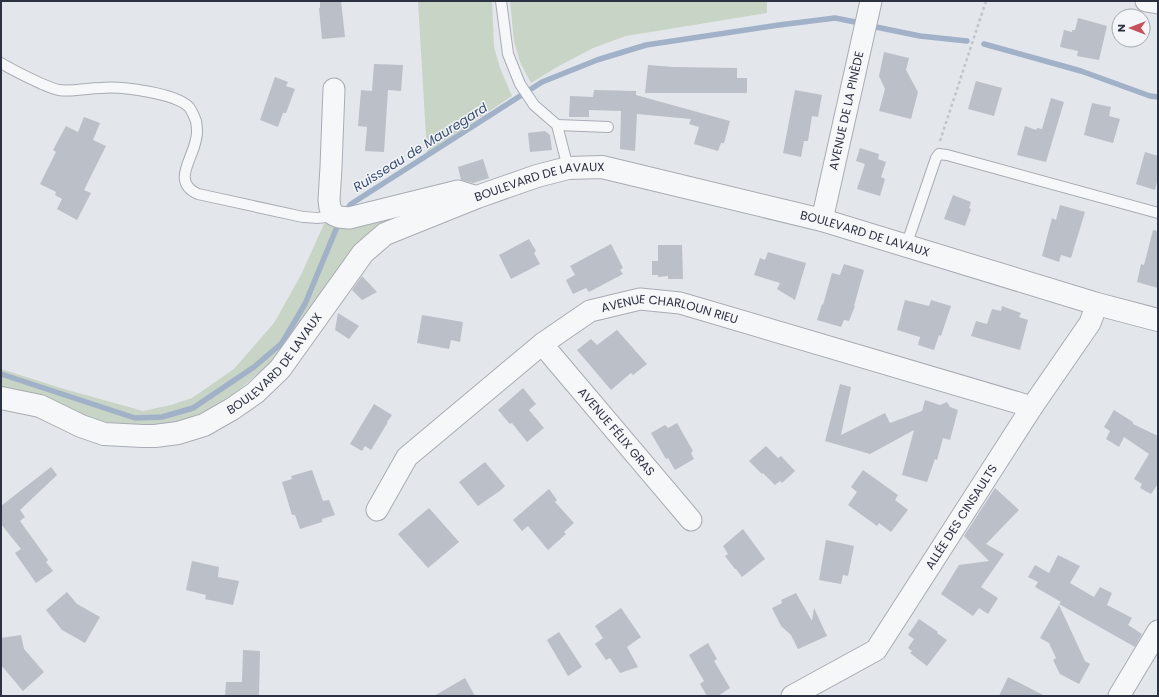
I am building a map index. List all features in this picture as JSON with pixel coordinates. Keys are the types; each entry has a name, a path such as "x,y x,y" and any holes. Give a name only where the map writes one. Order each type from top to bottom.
{"street":[{"path":"1146,1 1158,3"},
{"name":"AVENUE DE LA PINÈDE","path":"822,220 870,5"},
{"path":"334,89 329,200 330,208 341,217 458,191 477,197"},
{"name":"BOULEVARD DE LAVAUX","path":"1,398 40,406 82,426 104,434 155,436 178,433 204,425 232,409 255,392 280,369 363,253 385,234 477,197 537,176 568,168 602,167 822,220 1097,304 1158,320"},
{"name":"AVENUE CHARLOUN RIEU","path":"377,510 407,457 542,344 590,311 640,299 680,303 1032,407"},
{"name":"ALLÉE DES CINSAULTS","path":"792,696 876,650 1032,407 1090,323 1097,304"},
{"name":"AVENUE FÉLIX GRAS","path":"542,344 691,520"},
{"path":"1119,696 1158,631"}],"lane":[{"path":"501,1 508,54 520,84 534,104 557,125 568,168"},
{"path":"1,63 20,74 58,90 120,88 159,94 181,101 190,108 195,117 197,128 196,140 184,174 186,184 192,191 198,194 303,217 341,217"},
{"path":"557,125 608,127"},
{"path":"906,246 936,158 940,154 1158,213"}],"path":[{"path":"940,154 939,144 986,1"}],"green space":[{"path":"418,1 492,1 494,47 500,68 512,96 427,153"},
{"path":"510,1 767,1 767,13 626,36 593,48 531,83 520,62 514,41"},
{"path":"360,215 394,218 361,244 277,357 235,393 201,413 175,423 137,426 101,422 20,390 1,389 1,369 64,389 143,411 171,405 192,398 234,369 274,323 301,275 324,224"}],"building":[{"path":"320,1 341,1 345,37 322,39 319,8"},
{"path":"1078,18 1107,26 1099,60 1077,56 1078,51 1060,47 1064,30 1072,32 1072,30 1075,30"},
{"path":"884,52 909,58 906,70 918,92 911,119 879,111 885,89 879,76"},
{"path":"374,64 403,65 401,91 388,90 384,152 365,151 367,127 358,126 361,90 372,91"},
{"path":"648,65 737,68 737,78 747,78 747,93 645,93"},
{"path":"275,77 288,82 286,86 295,89 286,113 283,113 278,127 260,120"},
{"path":"976,81 1002,88 994,116 968,109"},
{"path":"594,90 636,91 636,95 730,121 724,143 721,143 718,151 694,144 699,127 689,124 691,119 637,114 635,151 620,149 621,111 589,110 589,117 569,117 570,96 593,97"},
{"path":"795,90 822,95 818,117 812,116 808,141 804,141 801,157 783,153"},
{"path":"1051,98 1064,102 1046,162 1017,155 1025,126 1036,130 1037,128 1042,129"},
{"path":"1092,103 1111,107 1109,116 1120,119 1113,143 1084,135"},
{"path":"84,117 100,123 93,140 106,146 84,190 91,193 77,220 57,209 62,199 55,195 56,192 40,184 56,152 53,150 66,126 78,132"},
{"path":"545,131 550,135 552,150 530,152 528,133"},
{"path":"860,148 879,154 878,159 886,162 881,177 885,179 880,196 857,189 865,164 856,161"},
{"path":"1145,152 1158,156 1158,178 1155,190 1136,184"},
{"path":"483,159 489,178 473,183 461,180 458,167"},
{"path":"953,195 971,202 969,208 971,209 965,226 944,219"},
{"path":"1060,205 1085,212 1071,258 1061,255 1059,262 1042,256 1052,218 1056,220"},
{"path":"1153,230 1158,231 1158,288 1137,282 1141,264 1144,265"},
{"path":"529,239 536,251 534,253 540,264 511,279 499,255"},
{"path":"611,244 623,268 620,270 623,274 589,292 586,288 573,294 566,280 575,275 570,266"},
{"path":"658,245 682,245 683,279 668,279 668,276 658,277 658,275 652,275 652,261 658,261"},
{"path":"768,252 806,263 795,300 777,289 780,283 754,275 760,258 765,260"},
{"path":"844,264 864,270 855,306 849,321 844,320 841,327 817,320 832,273 840,275"},
{"path":"362,276 377,292 362,300 352,290"},
{"path":"905,300 929,306 931,300 951,306 941,336 939,335 934,350 918,345 920,337 897,330"},
{"path":"1002,306 1021,313 1019,317 1028,320 1020,350 971,336 976,321 987,324 992,309 1001,311"},
{"path":"338,313 359,326 349,339 335,330"},
{"path":"422,315 463,322 460,342 451,340 449,349 417,343"},
{"path":"617,330 647,364 633,375 631,373 611,390 577,350 591,339 597,345"},
{"path":"840,384 851,387 841,435 885,413 890,423 922,411 925,400 940,405 947,402 950,407 958,410 950,440 943,438 937,460 935,459 927,482 902,475 914,430 870,454 825,441"},
{"path":"523,388 536,404 529,410 544,428 527,442 512,423 510,424 498,410"},
{"path":"374,404 392,415 371,450 365,446 362,451 350,444"},
{"path":"1114,410 1133,422 1133,424 1158,436 1158,484 1151,494 1140,488 1142,484 1134,479 1149,454 1124,437 1119,447 1106,439 1110,431 1104,427"},
{"path":"677,423 693,451 691,453 694,459 675,470 668,458 666,459 651,433 665,425 668,428"},
{"path":"766,446 778,458 781,456 795,471 782,483 780,481 775,485 749,461"},
{"path":"485,462 505,486 478,506 459,482"},
{"path":"51,467 57,475 20,510 25,517 20,521 48,560 46,562 53,571 36,583 15,553 21,549 1,524 1,506"},
{"path":"312,470 323,501 329,500 335,515 322,519 322,522 300,529 295,515 292,515 282,482 292,479 291,476"},
{"path":"863,470 898,495 895,500 908,510 891,532 879,523 877,526 848,505 857,492 851,487"},
{"path":"995,488 1019,510 986,544 1004,554 981,587 998,598 988,614 979,608 973,616 941,594 959,565 989,561 964,536"},
{"path":"549,489 557,500 555,502 574,523 564,532 566,534 548,550 528,526 522,531 513,520"},
{"path":"429,508 459,542 428,568 398,534"},
{"path":"743,529 765,559 742,577 725,556 728,554 723,546"},
{"path":"826,540 854,546 848,576 843,575 841,584 819,580"},
{"path":"1058,555 1080,566 1070,583 1094,597 1100,587 1112,593 1107,605 1132,618 1128,625 1142,634 1135,647 1059,604 1061,602 1035,587 1038,582 1028,577 1035,565 1049,573"},
{"path":"192,561 219,567 218,577 239,581 233,605 205,599 206,595 186,590"},
{"path":"67,592 77,604 100,617 85,643 62,630 46,610"},
{"path":"796,593 812,621 814,608 827,636 798,649 791,635 781,626 772,608 782,603 781,600"},
{"path":"1059,605 1085,661 1090,664 1079,684 1060,674 1053,660 1056,658 1049,643 1040,638"},
{"path":"621,608 641,637 627,647 638,667 620,673 610,658 606,660 595,644 603,638 595,626"},
{"path":"919,619 947,640 927,666 910,653 912,651 908,648 914,639 908,635"},
{"path":"559,632 582,667 568,676 547,640"},
{"path":"21,635 24,649 44,672 23,691 1,665 1,638"},
{"path":"708,643 717,659 714,661 730,688 718,696 707,696 700,684 704,681 689,655"},
{"path":"243,650 260,651 259,696 225,696 226,682 242,682"},
{"path":"1008,677 1045,696 999,696"},
{"path":"465,678 475,696 434,696"}],"waterway":[{"name":"Ruisseau de Mauregard","path":"345,212 351,204 542,82 597,60 646,45 779,25 835,18 855,22"},
{"name":"Ruisseau de Mauregard","path":"876,27 920,36 967,41"},
{"name":"Ruisseau de Mauregard","path":"984,44 1081,71 1150,96 1158,97"},
{"name":"Ruisseau de Mauregard","path":"1,374 135,418 162,417 193,408 254,367 282,343 305,304 340,222"}]}
